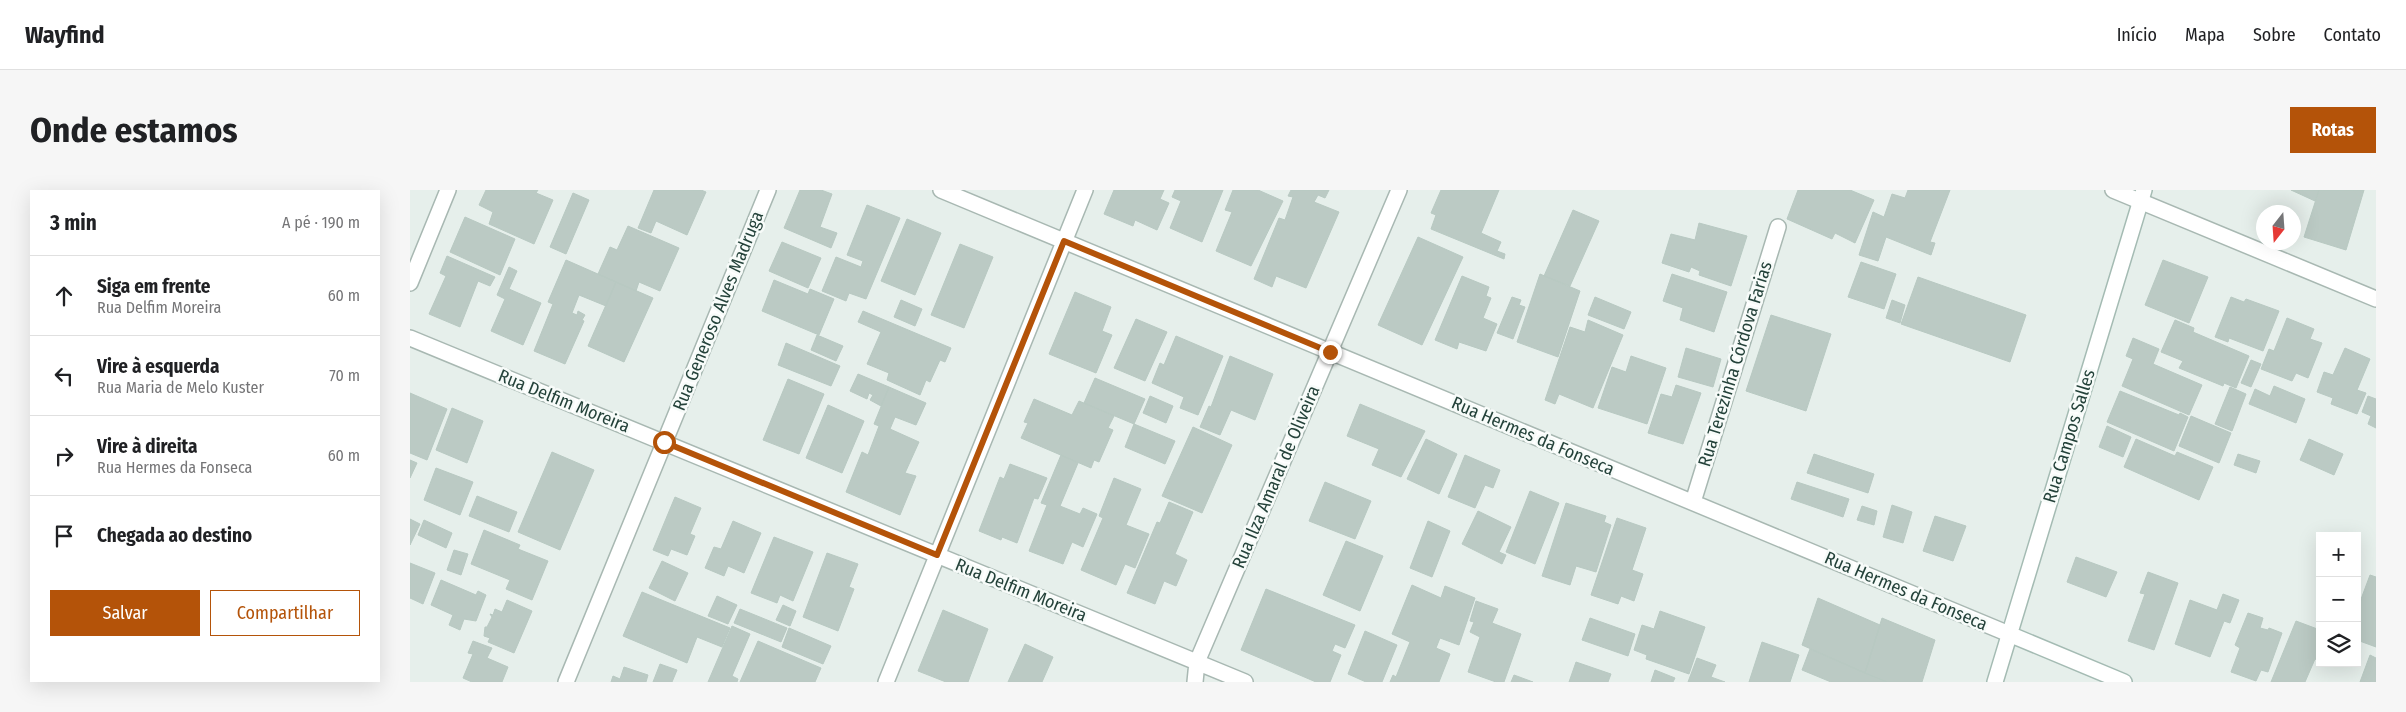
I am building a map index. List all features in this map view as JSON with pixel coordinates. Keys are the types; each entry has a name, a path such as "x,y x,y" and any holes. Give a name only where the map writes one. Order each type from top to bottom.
{"street":[{"path":"410,283 448,190"},
{"name":"Rua Generoso Alves Madruga","path":"566,682 768,190"},
{"name":"Rua Hermes da Fonseca","path":"941,190 2124,682"},
{"path":"886,682 1085,190"},
{"name":"Rua Ilza Amaral de Oliveira","path":"1194,682 1197,662 1399,190"},
{"path":"2113,190 2142,196 2376,299"},
{"name":"Rua Campos Salles","path":"1995,682 2142,196"},
{"name":"Rua Terezinha Córdova Farias","path":"1693,502 1778,227"},
{"name":"Rua Delfim Moreira","path":"410,338 1245,682"}],"building":[{"path":"486,190 538,190 536,193 553,200 534,244 489,224 493,212 479,205"},
{"path":"654,190 701,190 706,192 687,235 656,221 651,233 638,228"},
{"path":"800,190 821,190 832,194 820,227 837,233 831,248 784,228"},
{"path":"1114,190 1164,190 1160,199 1169,203 1157,230 1135,220 1133,226 1104,214"},
{"path":"1175,190 1223,190 1202,242 1170,228 1181,201 1172,197"},
{"path":"1233,190 1258,190 1283,201 1251,266 1216,251 1232,212 1225,210"},
{"path":"1291,190 1329,190 1325,198 1318,195 1314,202 1339,212 1306,288 1276,276 1272,287 1254,279 1279,218 1285,220 1293,197 1288,196"},
{"path":"1441,190 1499,190 1481,233 1501,242 1497,251 1505,254 1504,259 1431,229 1436,215 1431,213"},
{"path":"1798,190 1850,190 1874,200 1855,243 1835,233 1832,239 1787,219"},
{"path":"1908,190 1950,190 1930,242 1935,243 1931,255 1886,237 1878,261 1859,255 1873,212 1884,217 1892,194 1905,198"},
{"path":"2291,190 2319,190 2315,201"},
{"path":"2319,190 2364,190 2346,250 2304,237"},
{"path":"573,193 589,200 566,254 550,247"},
{"path":"867,205 900,218 866,299 849,293 846,301 822,291 836,257 861,267 863,261 847,255"},
{"path":"1573,210 1599,221 1570,286 1544,276"},
{"path":"465,217 515,239 500,275 450,252"},
{"path":"907,219 941,233 915,295 881,281"},
{"path":"1699,223 1747,236 1731,286 1699,275 1700,271 1691,267 1689,272 1662,263 1671,234 1695,240"},
{"path":"628,226 679,248 660,291 639,282 636,291 598,274 610,247 617,250"},
{"path":"1418,237 1463,257 1422,345 1378,325"},
{"path":"782,242 821,258 808,288 769,271"},
{"path":"960,244 993,257 964,328 931,315"},
{"path":"447,256 495,277 490,286 478,281 460,327 429,314 446,276 440,273"},
{"path":"566,260 616,282 606,306 579,295 572,313 577,315 578,311 585,315 582,320 584,321 565,364 534,351 553,304 548,302"},
{"path":"2163,260 2208,277 2189,323 2145,305"},
{"path":"1861,262 1896,274 1884,309 1848,297"},
{"path":"509,267 517,271 509,289 541,303 523,345 491,331 505,299 497,295"},
{"path":"1540,274 1580,291 1558,357 1517,342"},
{"path":"1672,274 1727,292 1714,332 1680,320 1683,308 1663,301"},
{"path":"1462,276 1489,287 1486,296 1491,298 1483,318 1497,324 1486,351 1459,342 1457,349 1435,340"},
{"path":"1918,277 2026,315 2010,362 1901,324"},
{"path":"774,280 808,294 810,289 834,299 819,335 762,311"},
{"path":"616,282 653,298 624,362 588,346"},
{"path":"1075,292 1111,307 1102,331 1112,335 1096,373 1049,354"},
{"path":"1512,297 1521,300 1519,305 1525,307 1513,339 1497,333"},
{"path":"1595,297 1631,312 1624,329 1588,315"},
{"path":"2231,297 2244,302 2246,299 2279,311 2263,351 2229,338 2228,342 2215,337"},
{"path":"901,300 922,309 915,326 894,317"},
{"path":"1892,300 1905,305 1900,323 1886,318"},
{"path":"863,311 951,348 945,362 940,360 930,382 926,380 920,395 887,380 889,373 867,364 881,332 858,322"},
{"path":"1771,315 1831,334 1806,411 1746,391"},
{"path":"2287,318 2314,329 2310,339 2322,343 2308,378 2296,373 2292,381 2261,369 2269,349 2274,351"},
{"path":"1136,319 1167,332 1145,381 1114,368"},
{"path":"1588,320 1623,335 1593,408 1559,394 1555,404 1545,400 1570,327 1585,332"},
{"path":"2175,320 2194,328 2193,332 2249,356 2236,388 2224,383 2223,386 2179,368 2183,361 2161,352"},
{"path":"817,335 843,346 836,361 811,350"},
{"path":"1176,336 1223,356 1198,415 1180,408 1184,397 1152,383 1160,363 1164,365"},
{"path":"2133,338 2159,349 2153,364 2202,385 2189,415 2122,386 2133,359 2126,356"},
{"path":"786,343 840,366 831,386 778,365"},
{"path":"1686,348 1721,359 1713,387 1678,377"},
{"path":"2345,348 2370,359 2357,390 2366,393 2357,414 2331,404 2333,398 2317,392 2324,372 2333,375"},
{"path":"1230,356 1273,374 1255,420 1231,410 1220,435 1200,427 1209,406 1211,407"},
{"path":"1631,356 1666,368 1647,424 1598,408 1612,367 1626,372"},
{"path":"2251,360 2261,364 2251,387 2241,383"},
{"path":"858,374 889,387 881,406 870,400 873,395 869,393 867,399 850,391"},
{"path":"1095,378 1145,399 1134,424 1084,403"},
{"path":"788,379 824,394 799,454 763,440"},
{"path":"1676,385 1701,393 1683,444 1648,433 1661,394 1672,397"},
{"path":"2274,386 2305,399 2296,423 2249,404 2255,389 2270,396"},
{"path":"889,387 926,403 916,425 895,417 890,429 919,442 905,473 916,476 900,515 846,492 862,452 868,455 879,426 874,424"},
{"path":"2230,387 2246,394 2232,431 2215,424"},
{"path":"2120,391 2188,417 2174,451 2107,422"},
{"path":"410,393 447,409 427,460 410,453"},
{"path":"1150,396 1173,406 1166,423 1143,413"},
{"path":"2368,396 2376,399 2376,428 2368,424 2371,416 2362,412"},
{"path":"1034,399 1072,415 1079,401 1114,416 1108,428 1113,430 1099,462 1094,460 1091,468 1021,438 1028,423 1024,422"},
{"path":"1360,404 1425,431 1401,477 1372,465 1379,449 1347,436"},
{"path":"828,405 864,421 842,473 806,458"},
{"path":"452,408 483,421 467,463 436,450"},
{"path":"2191,416 2231,433 2219,463 2179,446"},
{"path":"1134,424 1175,441 1165,464 1125,447"},
{"path":"2107,426 2131,437 2123,457 2099,447"},
{"path":"1193,427 1232,445 1202,513 1162,496"},
{"path":"1426,439 1457,454 1439,494 1407,479"},
{"path":"2136,439 2175,456 2177,452 2213,467 2199,500 2124,467"},
{"path":"2309,439 2343,454 2334,475 2300,460"},
{"path":"552,452 594,470 560,550 518,532"},
{"path":"1814,454 1874,474 1868,493 1807,473"},
{"path":"2238,454 2260,461 2256,473 2234,465"},
{"path":"1061,455 1078,463 1060,506 1080,514 1083,508 1097,514 1083,547 1072,542 1063,564 1029,551 1047,505 1041,503"},
{"path":"1465,455 1500,470 1493,488 1485,485 1475,508 1448,497"},
{"path":"410,460 417,463 410,478"},
{"path":"1010,464 1047,478 1038,499 1034,498 1017,543 1002,537 1001,540 979,531 1000,477 1004,479"},
{"path":"436,468 473,482 460,515 424,500"},
{"path":"1114,478 1141,489 1126,525 1149,534 1135,568 1125,564 1116,585 1081,570 1103,518 1099,516"},
{"path":"1325,482 1371,501 1355,539 1309,521"},
{"path":"1797,482 1849,499 1843,517 1791,499"},
{"path":"1530,491 1559,503 1535,564 1506,552"},
{"path":"477,496 517,512 509,532 469,516"},
{"path":"675,497 701,508 690,534 695,536 687,555 671,549 668,556 653,550"},
{"path":"1169,502 1193,512 1175,554 1187,560 1176,586 1164,581 1155,604 1127,593 1157,522 1160,523"},
{"path":"1566,503 1606,516 1604,522 1611,525 1596,572 1576,566 1570,585 1542,576"},
{"path":"1892,505 1912,512 1903,543 1883,537"},
{"path":"1862,506 1877,511 1874,525 1857,520"},
{"path":"1478,511 1511,527 1499,552 1506,555 1502,564 1462,544"},
{"path":"1935,516 1966,526 1953,561 1923,551"},
{"path":"1617,518 1646,528 1632,570 1643,574 1634,601 1621,596 1618,604 1591,595"},
{"path":"410,519 420,524 410,545"},
{"path":"424,520 452,533 446,548 418,535"},
{"path":"733,521 761,533 744,573 728,566 724,576 705,568 714,547 721,549"},
{"path":"1428,521 1450,531 1432,577 1410,568"},
{"path":"484,530 520,545 518,549 548,561 532,600 506,589 510,580 471,564"},
{"path":"774,537 813,552 793,601 780,595 777,603 751,593"},
{"path":"1346,541 1383,556 1360,611 1323,595"},
{"path":"454,550 468,554 461,575 447,570"},
{"path":"827,553 858,564 849,587 854,589 838,631 803,617"},
{"path":"2076,557 2117,572 2106,597 2067,582"},
{"path":"662,561 688,573 675,601 649,588"},
{"path":"410,563 435,573 423,604 410,598"},
{"path":"2148,572 2178,583 2154,650 2128,641 2145,594 2140,593"},
{"path":"2370,575 2376,577 2376,647 2361,641 2361,599"},
{"path":"441,580 476,595 478,591 486,595 476,621 464,619 460,630 449,625 453,615 431,605"},
{"path":"1412,585 1441,598 1445,586 1475,598 1459,645 1440,638 1436,648 1450,654 1439,682 1390,682 1393,675 1396,677 1410,642 1392,634"},
{"path":"1266,589 1355,625 1345,648 1335,644 1332,651 1341,655 1330,682 1316,682 1241,650"},
{"path":"642,592 730,628 722,647 697,637 687,663 623,636"},
{"path":"2223,594 2239,600 2230,623 2224,621 2210,657 2175,644 2190,600 2217,610"},
{"path":"717,596 737,605 728,624 708,616"},
{"path":"1818,598 1880,625 1865,673 1802,645"},
{"path":"507,600 532,611 514,653 488,642 490,638 484,636 485,627 487,627 492,617 490,614 493,615 495,609 502,612"},
{"path":"1476,601 1498,609 1492,623 1521,634 1504,682 1496,682 1468,672 1480,637 1470,632 1474,622 1470,621"},
{"path":"783,605 796,611 790,626 776,620"},
{"path":"740,609 787,628 781,642 734,623"},
{"path":"943,610 988,629 968,682 946,682 918,671"},
{"path":"1660,611 1705,627 1689,674 1646,659 1647,655 1634,650 1642,625 1654,629"},
{"path":"2248,613 2263,618 2260,628 2268,630 2269,628 2282,633 2268,672 2261,670 2256,681 2231,672 2240,648 2235,645"},
{"path":"1590,618 1635,634 1628,656 1582,640"},
{"path":"1882,618 1935,640 1922,682 1887,682 1865,673"},
{"path":"2296,621 2316,628 2316,659 2305,682 2271,682"},
{"path":"732,626 750,634 732,676 738,679 737,682 708,682"},
{"path":"789,628 831,646 823,664 782,647"},
{"path":"1365,631 1397,645 1382,682 1366,682 1348,674"},
{"path":"473,641 492,648 487,658 508,667 502,682 472,682 463,678 473,654 468,653"},
{"path":"758,641 821,668 815,682 740,682"},
{"path":"1762,642 1799,655 1790,682 1749,682"},
{"path":"1025,644 1053,657 1042,682 1008,682"},
{"path":"1810,649 1887,682 1831,682 1802,670"},
{"path":"2370,655 2376,658 2376,682 2360,682"},
{"path":"1697,658 1716,665 1711,677 1725,682 1688,682"},
{"path":"1576,662 1611,674 1608,682 1569,682"},
{"path":"660,664 677,670 672,682 653,682"},
{"path":"624,667 648,675 646,682 611,682 613,676 620,679"},
{"path":"1655,670 1675,678 1673,682 1651,682"},
{"path":"1514,675 1533,682 1511,682"}],"route":[{"path":"664,442 937,555 1064,241 1330,352"}]}
